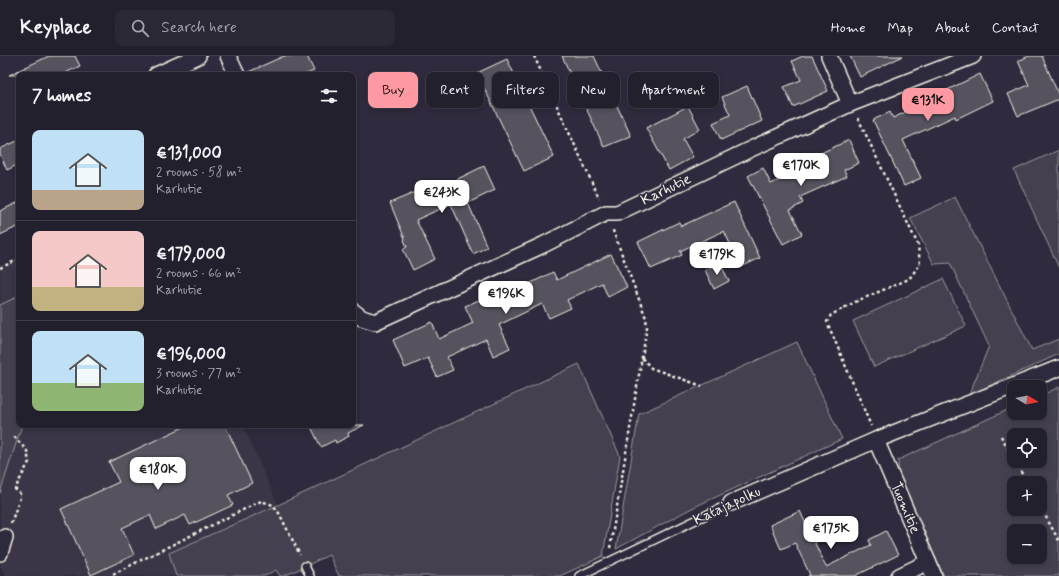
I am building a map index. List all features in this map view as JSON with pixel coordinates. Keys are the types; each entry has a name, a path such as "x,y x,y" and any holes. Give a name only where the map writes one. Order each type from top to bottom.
{"street":[{"path":"163,72 198,56"},
{"path":"228,56 236,72"},
{"path":"829,56 850,104"},
{"name":"Karhutie","path":"357,315 376,322 543,245 606,213 618,213 753,148 850,104 973,56"},
{"name":"Katajapolku","path":"731,503 876,440 1059,368"},
{"name":"Tuomitie","path":"876,440 934,576"},
{"path":"0,553 6,537"},
{"path":"899,576 928,562"}],"lane":[{"name":"Katajapolku","path":"578,576 731,503"},
{"path":"305,566 310,576"}],"path":[{"path":"534,56 606,213 646,318 647,327 608,563"},
{"path":"850,104 866,134 918,245 920,264 909,280 857,301 831,315 827,322 876,440"},
{"path":"0,268 16,260"},
{"path":"642,358 651,368 702,386"},
{"path":"6,537 21,495 15,489 29,462 27,451 13,435"},
{"path":"1002,436 1007,445"},
{"path":"113,574 261,501 273,505 279,513 305,566"},
{"path":"1045,516 1059,541"}],"shaded area":[{"path":"1059,150 1059,268 1014,170"},
{"path":"955,197 1032,350 1059,339 1059,354 969,395 989,346 950,263 934,264 910,218"},
{"path":"16,260 16,428 244,428 278,505 169,553 176,576 5,576 0,565 0,268"},
{"path":"943,279 966,326 874,367 853,321"},
{"path":"16,297 16,428 21,428 0,493 0,305"},
{"path":"797,342 842,439 692,508 616,549 639,414"},
{"path":"579,364 620,456 603,556 560,576 339,576 329,555 284,576 280,576 276,570 265,576 176,576 169,553 278,505"},
{"path":"1059,387 1059,576 944,576 899,480 898,460 1007,410 1007,420 1047,420 1047,393"}],"building":[{"path":"49,56 75,56 80,66 67,72 16,72 16,75 9,75"},
{"path":"284,56 307,56 314,71 312,72 248,72"},
{"path":"562,56 594,56 601,72 569,72"},
{"path":"803,56 812,56 828,91 793,107 784,87 801,80 792,61"},
{"path":"850,56 903,56 860,77"},
{"path":"1029,56 1042,56 1059,99 1018,116 1008,94 1029,85 1018,61"},
{"path":"507,59 513,72 492,72 492,104 484,88 484,72 479,72"},
{"path":"980,74 993,101 956,119 955,116 903,140 921,178 904,186 873,120 890,112 893,118 944,94 943,92"},
{"path":"747,86 762,121 721,140 713,123 730,115 722,97"},
{"path":"494,108 530,108 554,157 524,171"},
{"path":"586,108 618,108 631,136 604,147"},
{"path":"684,108 689,108 700,129 683,139 693,157 669,170 646,128"},
{"path":"849,140 859,163 844,170 847,176 800,197 803,203 790,210 802,234 783,244 748,176 763,168 771,184 811,164 808,159"},
{"path":"16,141 16,166 7,170 0,154 0,149"},
{"path":"484,166 495,190 468,203 487,247 473,254 451,204 416,220 435,259 413,270 403,249 407,247 404,240 405,239 390,203 423,189 425,195"},
{"path":"734,202 760,258 741,267 724,231 680,251 682,255 651,269 638,242 679,222 681,226"},
{"path":"16,203 16,227 0,235 0,211"},
{"path":"611,254 627,287 608,297 602,283 567,300 571,308 549,318 542,304 499,325 510,348 493,356 486,339 447,357 453,370 437,377 428,358 405,368 393,340 432,322 439,339 473,323 465,306 486,297 489,304 553,272 557,280"},
{"path":"720,263 729,281 714,289 705,270"},
{"path":"356,425 364,425 348,433 349,436 336,443 335,440 321,447 312,428 356,428"},
{"path":"182,428 226,428 252,483 228,495 233,505 190,525 185,515 156,529 150,515 122,528 134,555 91,575 61,509 119,482 109,462"},
{"path":"800,511 826,567 871,545 869,540 886,531 898,555 855,576 808,576 810,575 795,543 781,549 770,525"}]}
